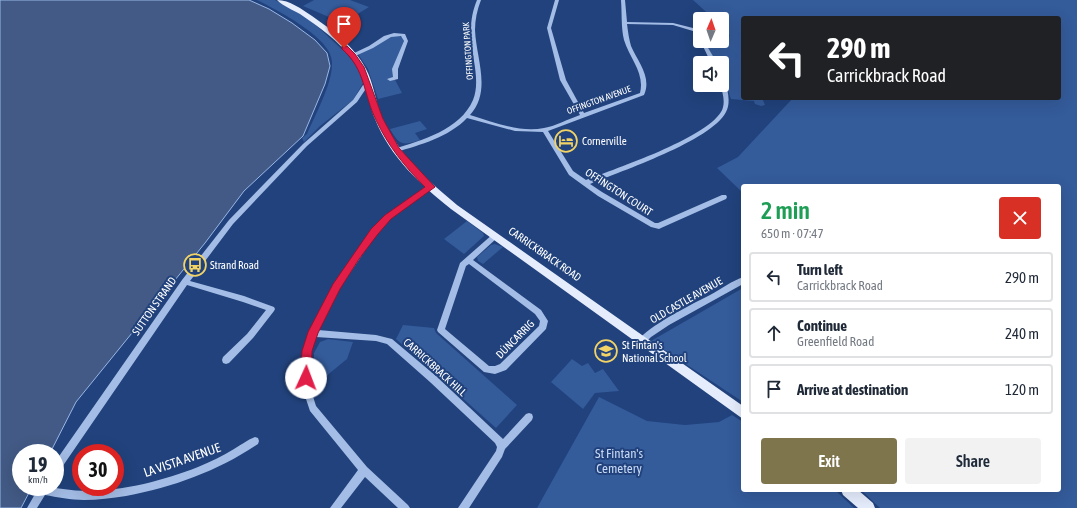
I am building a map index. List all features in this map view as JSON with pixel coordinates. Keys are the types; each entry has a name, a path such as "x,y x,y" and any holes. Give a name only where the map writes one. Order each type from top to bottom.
{"main road":[{"name":"CARRICKBRACK ROAD","path":"282,0 306,14 353,55 361,67 379,119 396,150 430,187 454,207 494,236 741,412"},
{"path":"850,492 868,508"}],"street":[{"name":"OFFINGTON PARK","path":"396,150 439,134 467,116 477,98 479,84 473,29 474,16 479,0"},
{"path":"557,0 549,28 563,80 583,116"},
{"name":"OFFINGTON AVENUE","path":"467,116 509,129 530,132 545,130 642,94 645,86 644,78 627,41 624,0"},
{"path":"626,23 673,24 693,29"},
{"path":"353,55 367,49 387,36 394,34 403,35 406,41 395,69 396,78 390,79"},
{"name":"SUTTON STRAND","path":"64,457 185,282 232,222 305,145 355,101 364,87 368,85"},
{"path":"585,183 686,141 712,126 723,113 727,97 725,92"},
{"name":"SUTTON STRAND","path":"355,101 371,96"},
{"name":"OFFINGTON COURT","path":"545,130 571,173 653,225 659,226 724,197"},
{"path":"405,508 364,470 313,408 306,387 307,351 313,332 337,286 374,231 388,217 430,187"},
{"name":"DÚNCARRIG","path":"468,260 538,312 544,321 543,327 502,367 495,370 488,369 442,330 463,265 468,260 494,236"},
{"name":"OLD CASTLE AVENUE","path":"642,341 648,334 666,323 741,281"},
{"path":"185,282 244,299 271,309 250,336 226,360"},
{"name":"CARRICKBRACK HILL","path":"313,332 389,341 433,379 498,440 502,446"},
{"path":"463,508 499,454 502,446 529,417"},
{"name":"LA VISTA AVENUE","path":"64,493 96,495 157,485 237,455 255,441"},
{"path":"335,508 364,470"},
{"path":"32,508 39,496"}],"green space":[{"path":"257,0 275,0 307,17 345,52 358,67 363,83 353,100 320,126 304,142 302,138 307,134 323,99 330,79 332,62 330,53 314,34 290,18"},
{"path":"314,0 350,0 369,7 343,23 303,6"},
{"path":"693,0 1077,0 1077,508 880,508 863,492 1061,492 1061,184 741,184 741,191 717,168 738,157 791,100 1061,100 1061,16 741,16 741,100 731,99 729,92 729,56 712,56 708,48 729,48 729,12 706,12"},
{"path":"391,35 399,35 403,38 404,43 393,76 402,93 378,99 368,69 358,54"},
{"path":"742,100 763,100 765,105 761,106 755,104 754,101"},
{"path":"420,121 427,129 415,133 420,140 414,142 402,143 396,138 390,129"},
{"path":"467,221 483,233 484,236 464,254 444,239"},
{"path":"495,244 503,247 483,264 478,261 477,257 491,245"},
{"path":"741,289 741,401 651,341"},
{"path":"403,325 434,328 436,333 517,405 496,428 396,339"},
{"path":"328,339 353,342 347,359 314,386 314,353 320,342"},
{"path":"572,359 582,366 588,363 595,373 603,369 619,391 595,393 583,409 551,382"},
{"name":"St Fintan's Cemetery","path":"599,397 647,421 685,425 719,422 732,415 741,421 741,492 837,492 854,508 537,508"}],"shaded area":[{"path":"0,0 249,0 269,9 292,23 315,40 327,53 330,66 325,84 303,136 244,191 205,243 76,402 55,444 12,444 12,496 27,496 21,508 0,508"}],"place":[{"name":"Cornerville","path":"566,141"},
{"name":"Strand Road","path":"195,265"},
{"name":"St Fintan's National School","path":"606,351"}],"route":[{"path":"306,378 307,351 313,332 337,286 356,256 374,231 388,217 430,187 396,150 379,119 364,72 353,55 344,48"}]}
